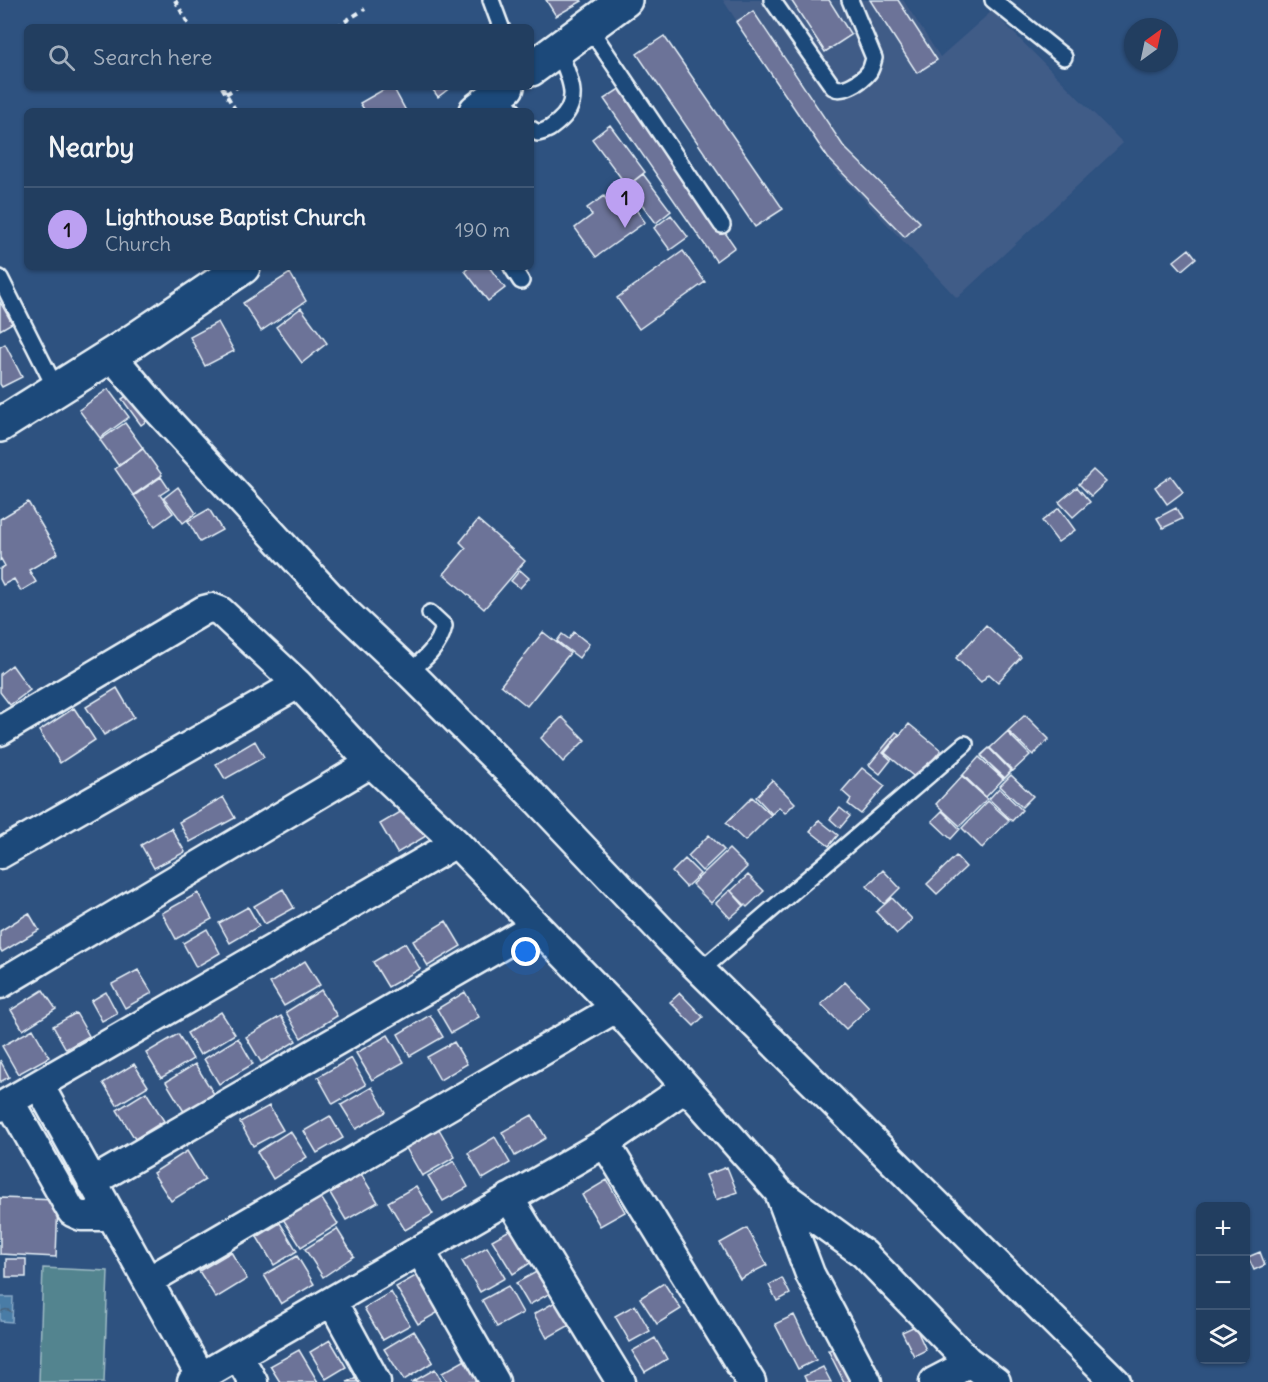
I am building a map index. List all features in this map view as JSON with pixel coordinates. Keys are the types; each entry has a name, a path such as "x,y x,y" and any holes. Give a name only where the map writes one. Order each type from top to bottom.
{"main road":[{"path":"534,67 625,0"},
{"path":"0,425 57,391 239,270"}],"street":[{"path":"110,354 339,606 409,672 538,801 701,970 1116,1382"},
{"path":"0,731 204,609 212,608 220,611 298,684 371,763 456,843 616,1008 779,1192 864,1254 968,1361 996,1382"},
{"path":"0,854 298,684"},
{"path":"0,984 371,763"},
{"path":"111,1216 81,1216 72,1212 5,1105 456,843"},
{"path":"92,1182 535,926"},
{"path":"148,1281 616,1008"},
{"path":"39,1085 148,1281 197,1379 604,1143 685,1088"},
{"path":"604,1143 751,1382"},
{"path":"779,1192 810,1274 867,1382"},
{"path":"509,1198 621,1382"},
{"path":"420,1250 495,1382"},
{"path":"332,1301 376,1382"},
{"path":"238,1355 253,1382"},
{"path":"934,1382 957,1370 968,1361"}],"lane":[{"path":"491,0 500,24"},
{"path":"772,0 833,87 838,90 845,89 868,73 874,58 850,0"},
{"path":"993,0 1064,57"},
{"path":"588,26 722,225"},
{"path":"534,131 538,133 548,131 568,114 573,97 570,81 558,49"},
{"path":"514,270 521,281"},
{"path":"0,278 57,391"},
{"path":"409,672 425,658 442,636 444,626 430,613"},
{"path":"701,970 965,744"}],"path":[{"path":"175,0 188,24"},
{"path":"341,24 365,9"},
{"path":"224,90 234,108"},
{"path":"226,94 232,90"}],"shaded area":[{"path":"723,0 903,0 940,57 992,11 1123,143 957,298 830,164"}],"green space":[{"path":"43,1268 108,1271 104,1382 39,1382"}],"water":[{"path":"0,1297 13,1297 12,1322 0,1321"}],"building":[{"path":"546,0 581,0 582,1 556,16"},
{"path":"791,0 829,0 851,35 825,52"},
{"path":"870,0 898,0 937,60 917,73"},
{"path":"753,11 844,147 920,222 905,237 828,158 736,22"},
{"path":"664,36 783,209 755,227 637,54"},
{"path":"624,86 735,247 716,261 604,99"},
{"path":"383,90 395,90 404,108 363,108 360,103"},
{"path":"433,90 447,90 438,97"},
{"path":"610,125 645,172 627,186 592,139"},
{"path":"643,174 671,211 656,223 628,186"},
{"path":"623,192 645,222 596,257 575,228 592,215 587,208 604,196 608,202"},
{"path":"671,215 688,237 670,250 654,228"},
{"path":"1189,249 1196,258 1182,270 1174,261"},
{"path":"683,251 705,282 639,329 617,298"},
{"path":"491,270 505,288 488,301 465,271"},
{"path":"290,273 306,301 261,331 243,303"},
{"path":"0,302 12,323 0,330"},
{"path":"301,308 327,343 302,363 276,327"},
{"path":"218,322 234,351 205,366 190,337"},
{"path":"5,344 22,377 2,387 0,384 0,347"},
{"path":"138,388 156,414 141,425 122,399"},
{"path":"108,389 129,417 100,438 79,410"},
{"path":"125,423 143,448 118,465 100,440"},
{"path":"143,449 162,475 133,495 115,469"},
{"path":"1093,470 1106,482 1091,496 1079,484"},
{"path":"1171,476 1183,492 1167,504 1155,487"},
{"path":"161,477 169,489 160,495 173,513 155,526 134,496"},
{"path":"178,487 196,513 183,523 164,498"},
{"path":"1077,487 1090,502 1073,517 1059,502"},
{"path":"28,502 58,553 29,570 36,582 21,591 14,579 3,585 0,579 0,569 5,566 0,560 0,519"},
{"path":"1059,508 1075,530 1058,542 1042,521"},
{"path":"1176,508 1182,519 1163,528 1157,518"},
{"path":"209,509 222,530 200,542 188,521"},
{"path":"478,520 525,561 484,609 444,574 466,548 460,542"},
{"path":"520,570 529,578 520,588 511,581"},
{"path":"986,625 1021,657 998,682 989,674 981,682 956,658"},
{"path":"543,632 570,653 527,706 501,685"},
{"path":"574,632 589,644 579,658 557,641 562,634 569,639"},
{"path":"12,665 30,690 10,705 0,692 0,674"},
{"path":"117,688 134,717 104,735 86,707"},
{"path":"74,708 95,740 60,763 39,731"},
{"path":"1025,715 1049,739 1033,755 1008,731"},
{"path":"562,717 585,740 563,762 541,738"},
{"path":"909,724 941,750 917,779 885,753"},
{"path":"896,732 899,734 883,753 891,760 880,774 869,765"},
{"path":"1007,732 1030,755 1013,771 990,748"},
{"path":"255,741 264,757 225,779 216,764"},
{"path":"989,748 1011,771 1004,779 981,755"},
{"path":"989,748 1012,771 1005,778 981,756"},
{"path":"979,757 1003,779 986,797 963,775"},
{"path":"862,768 885,786 861,814 848,804 851,799 842,791"},
{"path":"1011,775 1033,796 1022,807 1000,786"},
{"path":"962,776 987,799 960,826 936,804"},
{"path":"772,780 795,803 785,813 779,807 772,814 756,797"},
{"path":"999,788 1022,810 1012,821 989,799"},
{"path":"223,797 235,818 190,842 179,822"},
{"path":"752,797 771,815 745,841 726,823"},
{"path":"988,801 1009,820 982,848 962,828"},
{"path":"409,807 426,836 397,853 380,824"},
{"path":"840,808 850,816 840,828 830,819"},
{"path":"942,811 960,829 951,839 932,821"},
{"path":"819,820 838,835 829,846 810,831"},
{"path":"171,828 185,852 154,868 141,845"},
{"path":"709,835 724,850 702,871 688,856"},
{"path":"729,849 747,867 711,903 692,884"},
{"path":"956,856 966,867 937,894 927,884"},
{"path":"685,859 700,874 686,887 672,872"},
{"path":"883,870 900,888 884,904 867,886"},
{"path":"748,875 764,891 747,907 731,891"},
{"path":"283,889 294,908 265,924 254,906"},
{"path":"730,890 744,906 730,918 716,903"},
{"path":"198,893 212,919 176,939 162,913"},
{"path":"892,898 912,919 897,934 876,912"},
{"path":"248,907 259,926 230,943 219,923"},
{"path":"29,913 39,930 2,952 0,931"},
{"path":"446,921 461,946 428,966 413,941"},
{"path":"207,929 220,953 196,967 183,943"},
{"path":"405,943 420,969 388,987 373,962"},
{"path":"305,961 320,985 284,1006 270,983"},
{"path":"138,970 152,993 125,1008 112,984"},
{"path":"845,982 869,1007 846,1029 821,1004"},
{"path":"43,990 56,1009 23,1030 11,1010"},
{"path":"321,990 337,1016 301,1038 286,1012"},
{"path":"106,992 117,1013 102,1021 91,1001"},
{"path":"465,992 479,1017 451,1033 437,1009"},
{"path":"680,993 703,1017 694,1026 670,1002"},
{"path":"221,1012 235,1034 200,1055 187,1033"},
{"path":"76,1013 89,1036 66,1049 53,1026"},
{"path":"430,1015 443,1037 410,1056 398,1034"},
{"path":"281,1016 296,1041 261,1062 246,1037"},
{"path":"33,1029 49,1057 18,1074 2,1046"},
{"path":"178,1034 193,1059 161,1078 146,1053"},
{"path":"388,1035 404,1062 372,1080 356,1053"},
{"path":"238,1038 253,1064 219,1084 204,1059"},
{"path":"454,1042 467,1064 440,1080 427,1057"},
{"path":"351,1058 366,1085 333,1104 318,1077"},
{"path":"0,1060 9,1077 0,1082"},
{"path":"134,1064 148,1086 117,1105 103,1083"},
{"path":"195,1064 216,1097 186,1115 166,1082"},
{"path":"372,1087 386,1112 356,1129 341,1105"},
{"path":"146,1092 164,1121 135,1139 117,1110"},
{"path":"269,1106 283,1130 253,1146 240,1122"},
{"path":"532,1115 546,1138 515,1156 502,1132"},
{"path":"330,1116 343,1138 317,1153 304,1131"},
{"path":"439,1129 455,1157 422,1176 406,1148"},
{"path":"290,1131 307,1157 273,1179 257,1152"},
{"path":"495,1137 510,1163 483,1179 468,1153"},
{"path":"187,1151 205,1180 171,1201 153,1173"},
{"path":"454,1161 468,1187 443,1201 428,1176"},
{"path":"727,1167 737,1192 716,1200 706,1175"},
{"path":"361,1174 378,1202 346,1220 330,1193"},
{"path":"607,1180 625,1212 600,1226 582,1195"},
{"path":"416,1186 433,1214 405,1230 388,1202"},
{"path":"320,1196 338,1224 301,1247 283,1219"},
{"path":"0,1198 58,1200 56,1257 0,1254"},
{"path":"280,1223 297,1251 274,1265 257,1237"},
{"path":"515,1227 535,1260 513,1274 492,1240"},
{"path":"747,1228 767,1265 740,1279 720,1243"},
{"path":"337,1229 354,1256 323,1277 305,1249"},
{"path":"487,1247 505,1278 480,1292 462,1261"},
{"path":"231,1252 247,1279 216,1298 199,1271"},
{"path":"1260,1252 1265,1265 1254,1270 1250,1256"},
{"path":"297,1256 314,1284 281,1304 264,1275"},
{"path":"6,1259 26,1259 26,1277 6,1277"},
{"path":"542,1269 554,1291 529,1305 516,1283"},
{"path":"421,1273 442,1310 418,1324 396,1287"},
{"path":"782,1278 790,1294 777,1301 769,1285"},
{"path":"664,1283 681,1309 657,1324 640,1298"},
{"path":"508,1286 523,1313 497,1327 482,1300"},
{"path":"391,1292 410,1325 383,1340 364,1308"},
{"path":"557,1301 570,1325 547,1338 534,1314"},
{"path":"635,1305 650,1331 630,1342 615,1316"},
{"path":"794,1315 816,1360 798,1369 775,1324"},
{"path":"915,1326 926,1350 914,1356 902,1332"},
{"path":"414,1331 433,1362 404,1380 384,1349"},
{"path":"655,1338 667,1359 645,1372 632,1351"},
{"path":"330,1340 346,1367 326,1379 310,1352"},
{"path":"844,1348 857,1375 848,1382 844,1382 828,1350"},
{"path":"299,1350 318,1382 280,1382 270,1366"},
{"path":"467,1359 481,1382 448,1382 442,1373"},
{"path":"823,1367 831,1382 807,1382 804,1376"},
{"path":"435,1369 442,1382 412,1382"},
{"path":"358,1376 362,1382 347,1382"}],"place":[{"name":"Lighthouse Baptist Church","path":"625,228"}]}
